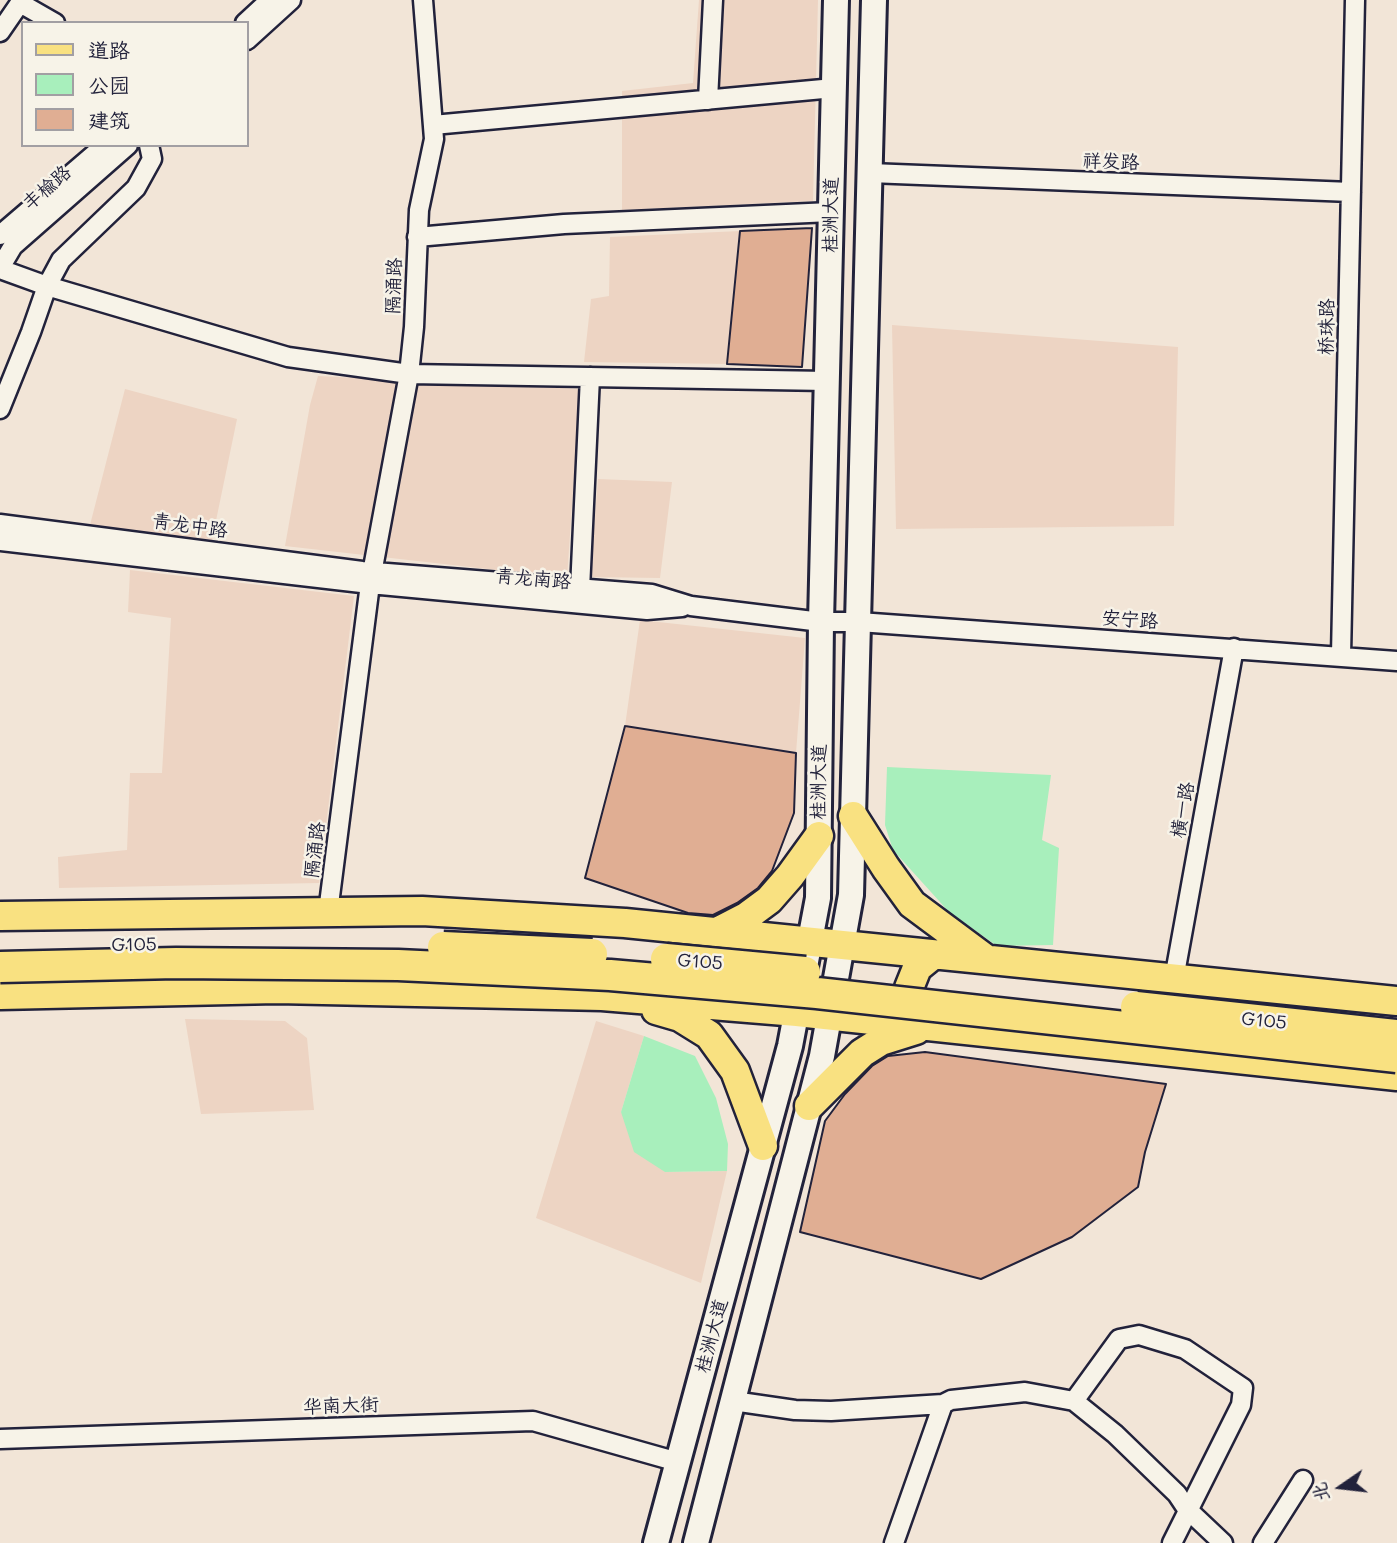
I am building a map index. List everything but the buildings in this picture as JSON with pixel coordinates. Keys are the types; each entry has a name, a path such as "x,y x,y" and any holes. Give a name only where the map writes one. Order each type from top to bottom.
{"highway":[{"name":"G105","path":"0,947 209,944 540,950 735,964 1397,1035"},
{"name":"G105","path":"0,967 176,963 398,965 610,975 817,993 1397,1057"}],"main road":[{"name":"桂洲大道","path":"656,1543 797,1013 818,898 821,622 836,0"},
{"name":"桂洲大道","path":"696,1543 822,1056 851,895 874,0"},
{"path":"853,816 912,904 988,960"},
{"path":"717,932 746,917 769,900 819,836"},
{"path":"0,916 422,911 717,932 1397,1001"},
{"path":"662,927 673,934 688,960 678,988 663,1001"},
{"path":"932,1027 921,1016 909,988 917,968 933,955"},
{"path":"0,995 277,989 602,996 828,1016 1397,1076"},
{"path":"602,996 680,1017 709,1035 735,1071 763,1146"},
{"path":"809,1105 862,1053 881,1041 932,1027"}],"street":[{"path":"247,21 270,0"},
{"path":"248,39 291,0"},
{"name":"隔涌路","path":"327,912 372,578 409,374 414,327 419,210 434,139 423,0"},
{"path":"708,100 713,0"},
{"name":"桥珠路","path":"1342,655 1355,0"},
{"path":"0,32 20,3 52,21"},
{"path":"433,125 834,88"},
{"name":"丰榆路","path":"0,235 103,147"},
{"name":"丰榆路","path":"0,268 13,246 126,147"},
{"path":"0,409 47,286 61,260 136,188 152,159 149,147"},
{"name":"祥发路","path":"870,173 1351,192"},
{"path":"417,237 564,223 831,212"},
{"path":"0,268 47,286 288,357 409,374 827,381"},
{"path":"580,589 590,377"},
{"name":"青龙中路","path":"0,524 372,578"},
{"name":"青龙中路","path":"0,541 372,578"},
{"name":"青龙南路","path":"372,578 652,594 691,606 821,622 859,622"},
{"name":"青龙南路","path":"372,578 646,611 691,606"},
{"name":"安宁路","path":"859,622 1397,661"},
{"name":"横一路","path":"1174,979 1234,648"},
{"path":"1074,1401 1119,1339 1139,1335 1185,1349 1243,1388 1241,1405 1171,1543"},
{"path":"733,1401 795,1410 831,1411 943,1404 951,1399 1025,1392 1074,1401 1115,1434 1223,1543"},
{"path":"894,1543 943,1404"},
{"name":"华南大街","path":"0,1439 533,1421 678,1462"},
{"path":"1263,1543 1303,1480"}],"shaded area":[{"path":"699,0 818,0 813,201 622,210 622,91 693,83"},
{"path":"740,231 727,364 584,362 591,299 609,296 610,237"},
{"path":"892,325 1178,347 1174,526 896,529"},
{"path":"318,376 580,389 567,578 285,546 310,405"},
{"path":"125,389 237,419 212,540 90,525"},
{"path":"598,479 672,482 660,578 590,577"},
{"path":"130,570 354,596 319,883 59,888 58,857 127,850 130,773 162,773 171,618 128,612"},
{"path":"640,620 805,638 796,753 625,726"},
{"path":"185,1019 285,1021 307,1038 314,1110 201,1114"},
{"path":"596,1021 644,1036 621,1112 665,1172 727,1171 701,1283 536,1218"}],"green space":[{"path":"887,767 1051,775 1042,840 1059,848 1053,945 997,946 949,912 893,850 885,825"},
{"path":"644,1036 695,1056 716,1098 728,1144 727,1171 665,1172 634,1152 621,1112"}]}
